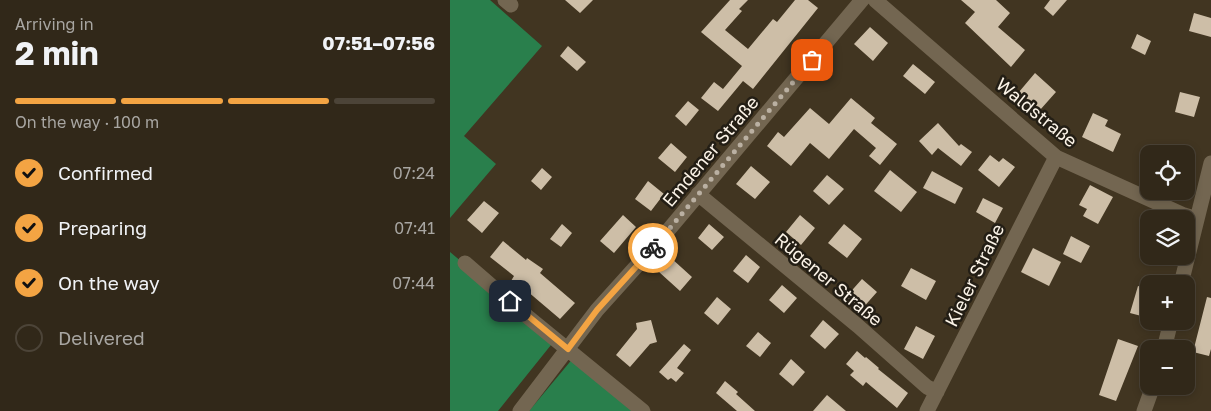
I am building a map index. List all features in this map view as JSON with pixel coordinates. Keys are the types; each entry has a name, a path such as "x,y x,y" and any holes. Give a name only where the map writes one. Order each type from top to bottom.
{"street":[{"name":"Emdener Straße","path":"520,411 597,310 660,240 862,0"},
{"name":"Waldstraße","path":"875,0 1056,157 1184,215 1197,218"},
{"name":"Kieler Straße","path":"927,411 1056,157"},
{"path":"1183,275 1211,163"},
{"name":"Rügener Straße","path":"698,194 858,326 927,387 937,392"},
{"path":"465,263 643,411"},
{"path":"1144,411 1150,395"}],"green space":[{"path":"450,0 490,0 542,46 464,136 496,164 450,218"},
{"path":"450,252 555,340 498,411 450,411"},
{"path":"574,357 639,411 529,411"}],"building":[{"path":"565,0 593,0 580,13"},
{"path":"730,0 748,0 739,9 742,11 725,30 748,49 773,19 777,22 795,0 808,0 818,8 753,89 743,81 718,111 701,98 714,82 723,89 742,66 701,32"},
{"path":"961,0 996,0 1010,13 998,27 1025,50 1011,67 965,23 975,12"},
{"path":"1050,0 1067,0 1053,16 1044,8"},
{"path":"1194,13 1211,18 1211,37 1189,31"},
{"path":"870,27 888,43 873,61 854,44"},
{"path":"1137,34 1151,41 1145,55 1131,48"},
{"path":"568,46 586,62 577,71 560,56"},
{"path":"913,64 935,82 925,94 903,76"},
{"path":"1035,73 1056,92 1040,110 1019,92"},
{"path":"1180,92 1200,97 1194,117 1175,112"},
{"path":"851,98 875,118 871,123 897,144 880,165 869,156 876,148 854,129 829,159 810,143 791,166 767,146 778,132 784,137 810,108 829,124"},
{"path":"688,101 699,110 686,126 675,116"},
{"path":"1093,113 1108,120 1105,126 1121,134 1113,152 1082,137"},
{"path":"938,123 959,146 961,144 972,152 961,166 938,148 932,155 919,141"},
{"path":"671,143 687,157 675,172 658,158"},
{"path":"990,155 999,162 1003,158 1015,167 999,187 978,170"},
{"path":"751,166 770,182 755,199 736,184"},
{"path":"542,168 552,177 541,190 531,181"},
{"path":"890,170 917,192 901,212 874,191"},
{"path":"932,171 963,188 955,204 923,188"},
{"path":"827,175 844,189 829,205 813,191"},
{"path":"648,181 664,194 651,211 635,199"},
{"path":"1090,185 1113,197 1098,224 1083,216 1087,209 1079,205"},
{"path":"983,198 1003,208 995,223 976,212"},
{"path":"484,201 499,213 482,233 467,220"},
{"path":"623,215 636,227 614,253 600,241"},
{"path":"800,215 815,228 801,245 786,232"},
{"path":"562,224 572,233 561,247 550,239"},
{"path":"709,224 724,237 712,250 698,238"},
{"path":"844,224 862,239 847,258 828,243"},
{"path":"1071,236 1090,246 1081,263 1063,254"},
{"path":"503,241 526,260 527,258 543,269 540,273 575,303 560,319 527,291 511,281 514,276 490,257"},
{"path":"1033,248 1061,262 1049,286 1021,272"},
{"path":"746,255 760,267 748,283 733,271"},
{"path":"671,258 692,277 680,291 659,272"},
{"path":"911,268 936,281 926,300 901,286"},
{"path":"862,279 877,292 861,310 846,297"},
{"path":"782,285 797,298 784,313 769,300"},
{"path":"1138,286 1140,287 1140,316 1130,313"},
{"path":"717,297 731,309 718,325 704,313"},
{"path":"1207,297 1211,298 1211,349 1209,356 1195,352 1195,344"},
{"path":"651,320 657,342 650,344 630,367 616,355 637,329 636,323"},
{"path":"823,320 839,334 825,349 810,336"},
{"path":"916,326 935,336 923,359 904,349"},
{"path":"758,332 771,343 760,357 746,346"},
{"path":"1118,339 1138,346 1116,401 1099,395"},
{"path":"684,344 691,350 677,368 684,373 676,382 671,378 668,380 659,372"},
{"path":"857,351 908,393 897,408 866,382 863,386 850,375 854,371 846,364"},
{"path":"791,359 805,372 793,386 779,374"},
{"path":"725,381 755,411 737,411 716,393"},
{"path":"827,395 846,411 813,411"}],"way so far":[{"path":"653,248 812,60"}],"route":[{"path":"510,301 568,349 597,310 653,248"}]}
